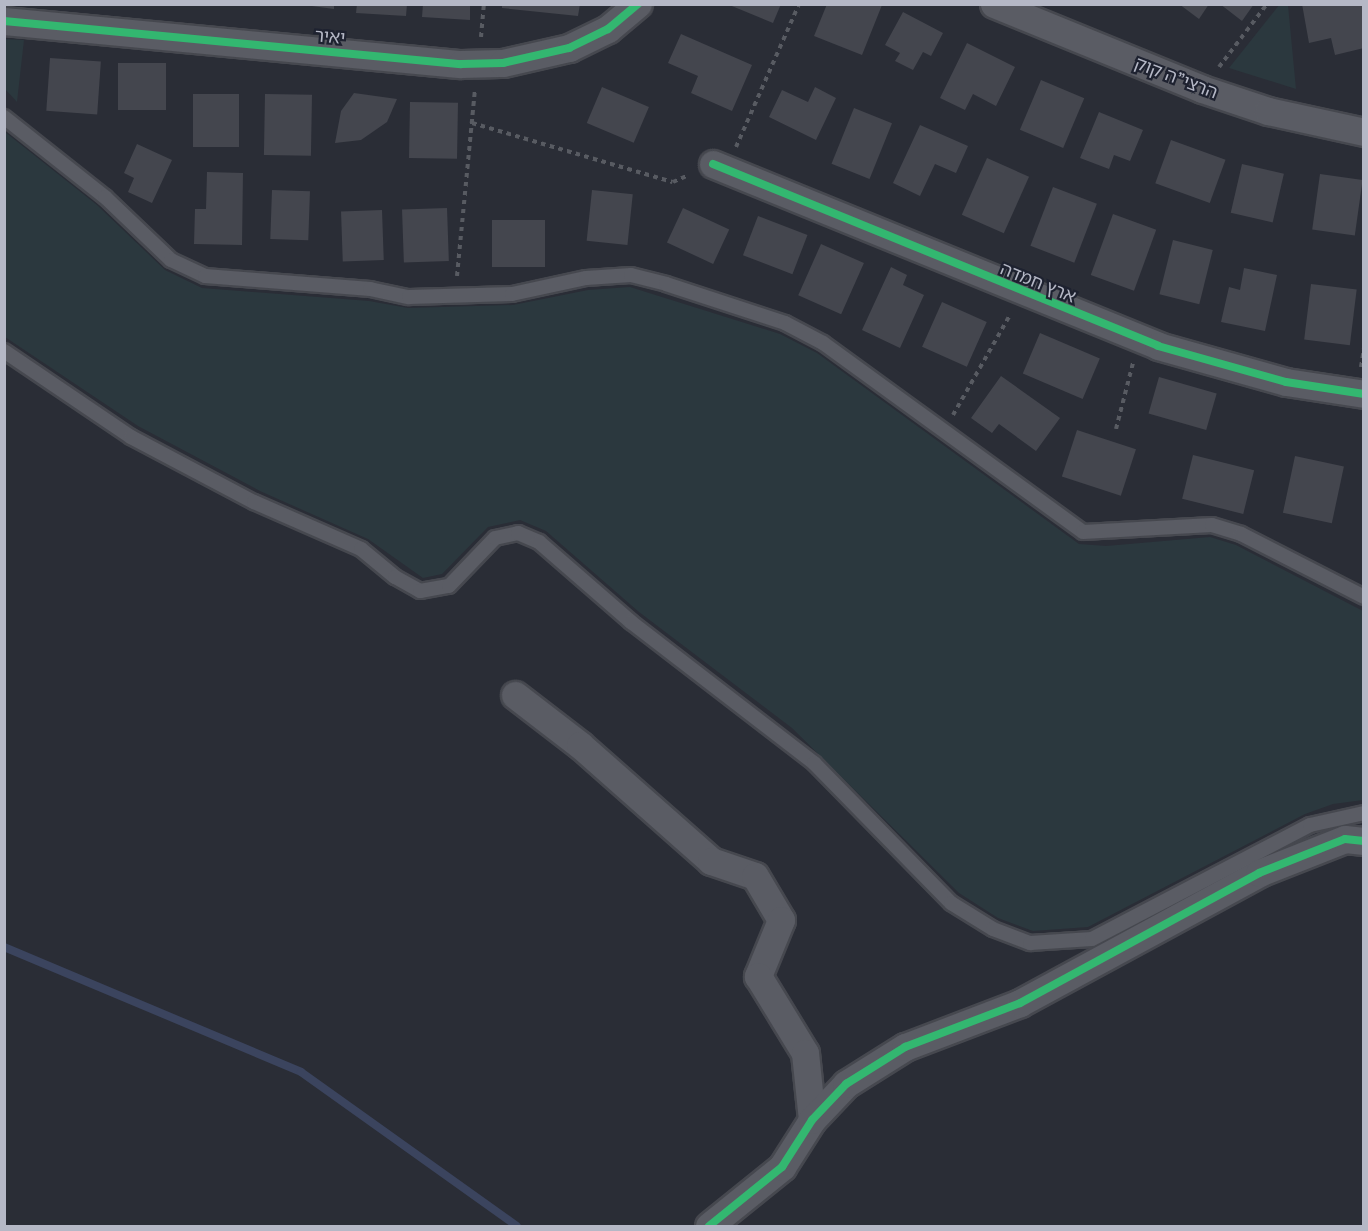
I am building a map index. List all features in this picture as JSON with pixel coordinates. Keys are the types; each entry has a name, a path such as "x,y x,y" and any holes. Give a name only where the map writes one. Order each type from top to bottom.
{"street":[{"name":"יאיר","path":"4,21 478,63 528,60 569,48 608,29 638,4"},
{"name":"הרצי\"ה קוק","path":"994,4 1202,89 1268,111 1364,132"},
{"name":"ארץ חמדה","path":"720,167 1140,339 1286,382 1364,394"},
{"path":"515,695 580,745 711,861 755,876 781,920 758,976 805,1053 812,1120"},
{"path":"709,1227 782,1167 812,1120 846,1084 905,1047 1020,1004 1259,873 1345,839 1364,841"}],"lane":[{"path":"4,117 105,197 171,260 205,276 370,290 409,297 512,294 586,278 631,275 666,284 785,323 823,343 1083,532 1212,525 1241,534 1364,597"},
{"path":"4,351 131,437 244,497 361,549 395,577 420,591 449,585 495,538 518,533 539,542 631,622 807,757 951,903 993,929 1030,943 1092,939 1310,825 1364,813"}],"path":[{"path":"455,294 484,4"},
{"path":"472,123 673,182 720,167 799,4"},
{"path":"1202,89 1267,4"},
{"path":"944,432 1023,293"},
{"path":"1116,429 1140,339"}],"shaded area":[{"path":"1280,4 1288,5 1296,89 1229,68"},
{"path":"5,39 24,40 17,102 5,89"},
{"path":"5,132 97,205 165,270 202,288 369,301 408,308 513,305 588,290 630,287 780,334 817,353 1079,544 1106,546 1210,537 1236,545 1363,611 1363,800 1333,804 1305,814 1088,927 1033,931 998,918 959,893 792,728 639,612 546,531 520,520 488,527 442,574 423,578 368,539 260,491 138,426 5,337"}],"building":[{"path":"297,4 334,4 334,9"},
{"path":"357,4 407,4 406,16 356,13"},
{"path":"423,4 470,4 470,20 422,17"},
{"path":"502,4 580,4 578,16 502,8"},
{"path":"727,4 781,4 773,23"},
{"path":"827,4 882,5 862,55 814,36"},
{"path":"1179,4 1209,4 1199,19"},
{"path":"1220,4 1254,4 1242,21"},
{"path":"1302,4 1364,4 1364,48 1335,55 1331,38 1309,43"},
{"path":"903,12 943,33 931,56 923,52 913,70 895,61 900,53 885,45"},
{"path":"681,34 752,65 732,111 691,93 698,76 668,63"},
{"path":"967,43 1015,67 996,106 973,94 965,110 940,98"},
{"path":"50,58 101,62 97,114 46,111"},
{"path":"118,63 166,63 166,110 118,110"},
{"path":"1041,80 1084,98 1063,148 1020,130"},
{"path":"602,87 649,107 634,143 587,123"},
{"path":"815,87 836,98 816,140 769,117 782,90 808,102"},
{"path":"354,93 397,99 387,122 361,140 335,143 341,111"},
{"path":"193,94 239,94 239,147 193,147"},
{"path":"265,94 312,95 311,156 264,155"},
{"path":"410,102 458,103 457,159 409,158"},
{"path":"854,108 892,123 870,179 832,164"},
{"path":"1099,112 1143,130 1130,161 1114,155 1109,169 1080,158"},
{"path":"920,125 968,146 956,173 935,164 920,196 893,183"},
{"path":"1171,140 1226,160 1210,203 1155,183"},
{"path":"137,144 172,160 152,203 128,192 134,178 124,173"},
{"path":"987,158 1029,177 1004,233 962,215"},
{"path":"1242,164 1284,174 1273,222 1231,213"},
{"path":"207,172 243,173 242,245 194,244 195,209 206,209"},
{"path":"1320,174 1363,180 1355,235 1312,229"},
{"path":"1053,187 1097,204 1074,263 1030,246"},
{"path":"272,190 310,191 308,240 270,239"},
{"path":"592,190 633,194 627,245 587,241"},
{"path":"447,208 449,261 404,263 402,210"},
{"path":"683,208 729,230 713,264 667,242"},
{"path":"382,210 384,260 343,261 341,211"},
{"path":"1113,214 1156,230 1134,291 1091,275"},
{"path":"758,216 807,235 792,274 743,255"},
{"path":"492,220 545,220 545,267 492,267"},
{"path":"1173,240 1213,250 1199,304 1159,294"},
{"path":"821,244 864,263 841,314 798,295"},
{"path":"891,267 907,275 903,285 924,295 900,348 862,330"},
{"path":"1244,268 1277,275 1265,331 1221,322 1229,287 1240,290"},
{"path":"1311,284 1357,290 1350,345 1304,340"},
{"path":"942,302 987,322 967,367 922,347"},
{"path":"1040,333 1100,358 1083,399 1023,374"},
{"path":"1001,376 1060,418 1036,451 999,424 992,433 971,418"},
{"path":"1159,377 1217,394 1206,430 1149,414"},
{"path":"1077,430 1136,449 1121,496 1062,477"},
{"path":"1193,455 1254,470 1243,514 1182,499"},
{"path":"1295,456 1344,466 1332,523 1283,513"}],"waterway":[{"path":"4,947 301,1072 517,1226"}],"cycle path":[{"path":"4,21 461,64 503,63 569,48 608,29 638,4"},
{"path":"713,164 1158,346 1286,382 1364,394"},
{"path":"709,1226 782,1167 812,1120 846,1084 905,1047 1020,1003 1259,873 1345,839 1364,841"}]}
